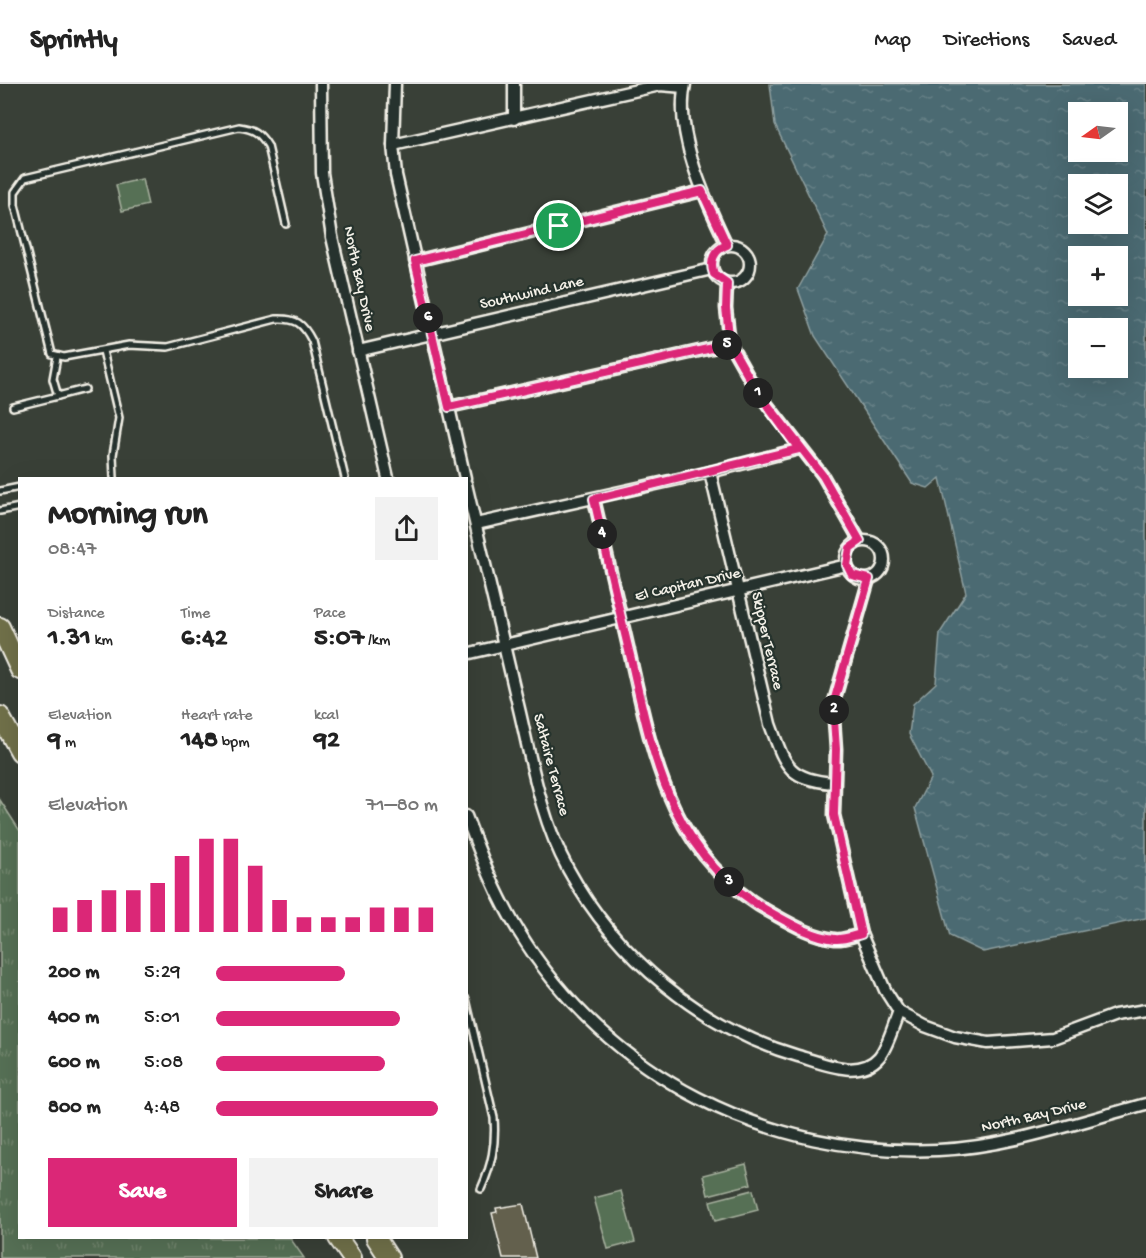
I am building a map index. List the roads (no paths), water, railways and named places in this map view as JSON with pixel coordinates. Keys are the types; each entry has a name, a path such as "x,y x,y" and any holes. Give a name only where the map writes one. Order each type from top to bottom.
{"main road":[{"path":"0,627 18,666"},
{"path":"0,716 18,748"},
{"path":"339,1239 352,1258"},
{"path":"377,1239 390,1258"}],"street":[{"name":"North Bay Drive","path":"321,84 322,173 332,237 388,477"},
{"path":"395,84 393,145 396,175 465,477"},
{"path":"514,84 514,118"},
{"path":"393,145 514,118 627,88 685,85 685,128 702,191 727,245"},
{"path":"415,261 702,191"},
{"path":"733,244 744,250 750,267 744,278 727,283 718,278 712,269 716,251 727,245 733,244"},
{"name":"Southwind Lane","path":"358,351 712,269"},
{"path":"727,283 726,308 730,344 756,390 799,449 823,476 860,541"},
{"path":"449,407 730,344"},
{"path":"476,524 594,499 799,449"},
{"name":"Skipper Terrace","path":"710,472 770,724 780,751 789,768 806,780 833,783"},
{"name":"Saltaire Terrace","path":"468,492 542,804 567,868 594,910 627,950 659,981 695,1008 735,1031 778,1051 852,1070 867,1066 880,1056 899,1012"},
{"path":"594,499 652,754 672,806 699,850 727,880 763,909 800,929 836,939 861,934"},
{"path":"869,579 852,575 847,565 850,548 860,541 878,545 884,556 883,568 869,579 833,705 836,749 833,783 834,815 861,934 872,965 899,1012 925,1026 955,1037 988,1043 1053,1038 1115,1015 1146,1010"},
{"name":"El Capitan Drive","path":"468,654 847,565"},
{"name":"North Bay Drive","path":"468,821 488,874 519,932 560,989 602,1031 649,1069 698,1100 718,1109 748,1121 800,1136 870,1148 938,1150 1000,1143 1146,1104"}],"lane":[{"path":"57,357 48,347 15,206 15,192 25,178 239,127 252,129 261,135 268,146 286,224"},
{"path":"57,357 129,345 168,347 276,319 292,318 299,322 312,341 345,477"},
{"path":"103,351 119,418 113,455 114,477"},
{"path":"57,357 53,379 58,396"},
{"path":"13,407 85,388"},
{"path":"0,492 18,488"},
{"path":"0,511 18,507"},
{"path":"468,1008 494,1118 492,1165 482,1189"}],"water":[{"path":"770,84 1146,84 1146,918 983,952 950,936 915,808 931,777 909,734 913,704 936,683 940,633 966,593 940,478 928,488 912,483 815,336 798,289 828,235 775,125"}]}
